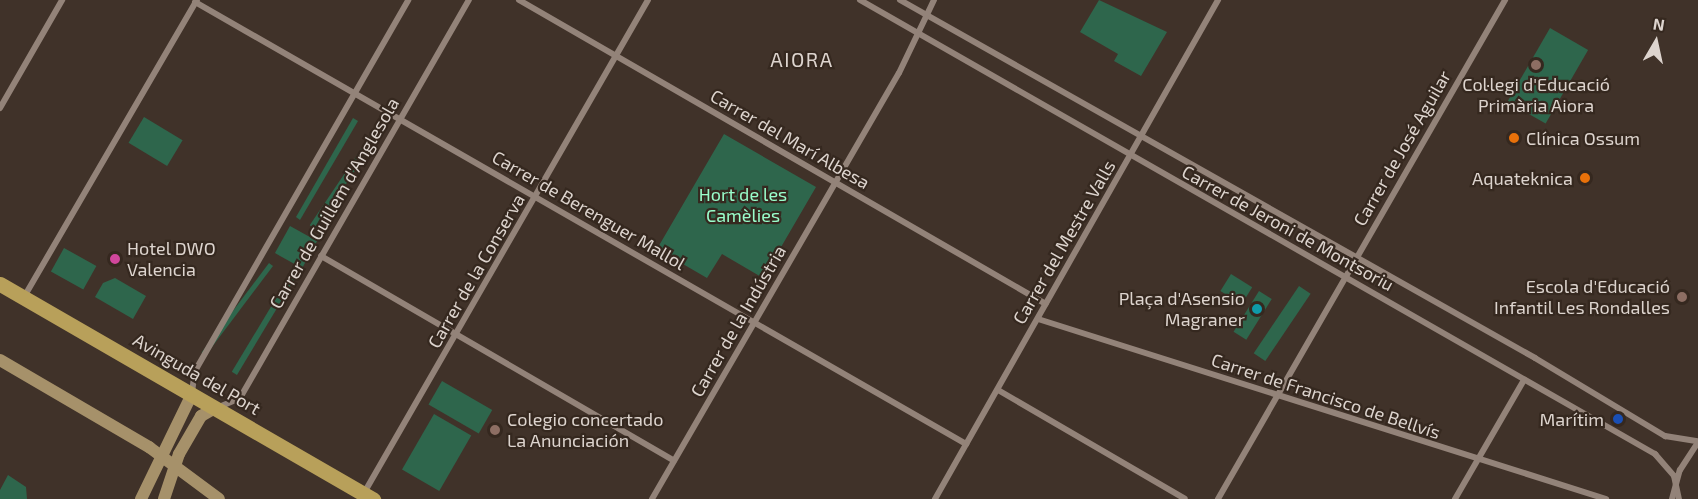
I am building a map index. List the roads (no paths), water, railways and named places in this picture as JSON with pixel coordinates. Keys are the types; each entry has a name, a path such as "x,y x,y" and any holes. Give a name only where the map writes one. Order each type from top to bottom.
{"main road":[{"name":"Avinguda del Port","path":"0,284 366,497"}],"street":[{"path":"0,108 62,0"},
{"name":"Carrer de Guillem d'Anglesola","path":"192,394 195,371 408,0"},
{"name":"Carrer de Guillem d'Anglesola","path":"215,408 240,398 469,0"},
{"name":"Carrer del Marí Albesa","path":"519,0 1046,304"},
{"name":"Carrer de la Conserva","path":"366,497 648,0"},
{"name":"Carrer de Jeroni de Montsoriu","path":"860,0 1131,157 1655,454 1665,461 1677,483 1679,499"},
{"name":"Carrer de Jeroni de Montsoriu","path":"900,0 1665,436 1698,442"},
{"name":"Carrer de la Indústria","path":"652,499 836,182 919,33 934,0"},
{"name":"Carrer del Mestre Valls","path":"935,499 1218,0"},
{"name":"Carrer de José Aguilar","path":"1218,499 1505,0"},
{"path":"23,297 196,1"},
{"name":"Carrer de Berenguer Mallol","path":"196,1 354,94 966,444"},
{"path":"321,256 674,462"},
{"name":"Carrer de Francisco de Bellvís","path":"1038,319 1606,499"},
{"path":"0,360 162,457 219,499"},
{"path":"1455,499 1524,380"},
{"path":"998,390 1185,499"},
{"path":"141,499 192,394"},
{"path":"164,499 175,467 196,424 215,408"},
{"path":"1672,499 1686,459 1698,442"}],"place":[{"name":"Col·legi d'Educació Primària Aiora","path":"1536,65"},
{"name":"Clínica Ossum","path":"1514,138"},
{"name":"Aquateknica","path":"1585,178"},
{"name":"Hotel DWO Valencia","path":"115,259"},
{"name":"Escola d'Educació Infantil Les Rondalles","path":"1682,297"},
{"name":"Plaça d'Asensio Magraner","path":"1257,309"},
{"name":"Marítim","path":"1618,419"},
{"name":"Colegio concertado La Anunciación","path":"495,430"}],"district":[{"name":"AIORA","path":"802,59"}],"park label":[{"name":"Hort de les Camèlies","path":"743,205"}]}
